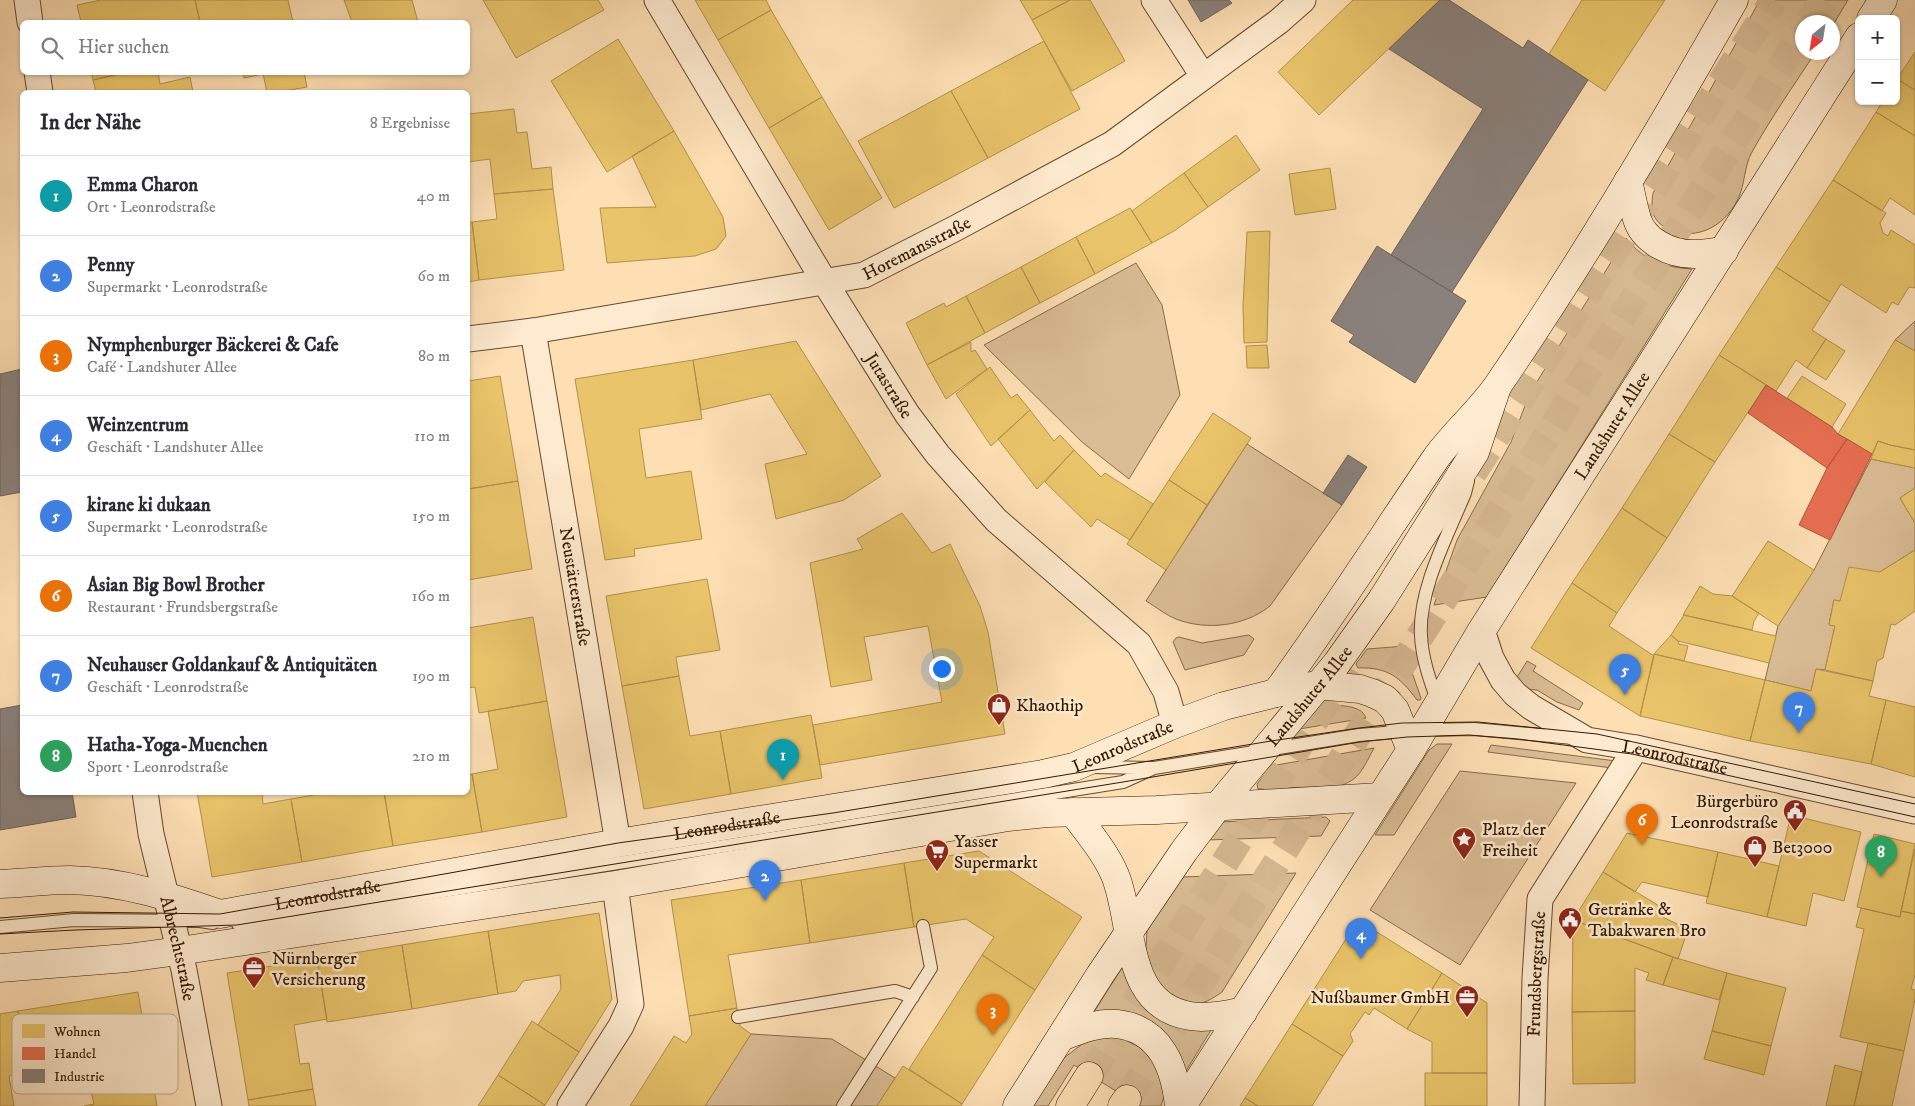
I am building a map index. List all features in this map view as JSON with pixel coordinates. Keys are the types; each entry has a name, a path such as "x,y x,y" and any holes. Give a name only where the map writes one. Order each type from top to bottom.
{"highway":[{"path":"1070,1106 1089,1076"}],"main road":[{"name":"Landshuter Allee","path":"1276,693 1314,641 1438,456 1497,387 1628,180 1734,0"},
{"path":"1873,15 1882,0"},
{"name":"Landshuter Allee","path":"1412,737 1438,702 1855,44"},
{"path":"1628,180 1637,220 1646,234 1657,244 1676,253 1693,254 1724,251"},
{"name":"Landshuter Allee","path":"1017,1106 1129,931 1184,851 1218,806 1337,663 1381,600 1475,452 1497,387"},
{"name":"Leonrodstraße","path":"0,884 70,880 117,885 168,908 210,917 618,843 1043,774 1074,767 1175,724 1224,706 1317,685 1360,689 1384,699 1395,710 1412,737"},
{"path":"1180,1106 1243,1012 1380,797 1412,737"},
{"name":"Leonrodstraße","path":"0,968 126,958 179,951 615,885 1008,817 1047,812 1218,806 1380,797"},
{"path":"1072,812 1104,854 1115,876 1134,956 1143,984 1149,994 1161,1004 1189,1016 1203,1017 1243,1012"},
{"path":"1061,1037 1100,1025 1117,1024 1134,1028 1159,1045 1177,1084 1180,1106"}],"street":[{"path":"27,0 30,20"},
{"name":"Jutastraße","path":"657,0 824,282 907,414 938,455 996,520 1140,644 1166,692 1175,724"},
{"path":"1154,0 1203,76"},
{"name":"Horemansstraße","path":"470,338 533,331 864,275 1112,144 1278,22 1303,0"},
{"path":"37,75 40,90"},
{"name":"Neustätterstraße","path":"533,331 618,843"},
{"name":"Leonrodstraße","path":"1482,630 1491,658 1503,680 1515,694 1531,707 1587,740 1636,748 1915,811"},
{"name":"Frundsbergstraße","path":"1532,1106 1535,978 1540,899 1636,748"},
{"name":"Albrechtstraße","path":"145,795 151,834 179,951 209,1106"},
{"path":"570,1106 621,1026 631,1004 615,885"}],"lane":[{"name":"Landshuter Allee","path":"1450,728 1438,702 1425,660 1421,637 1421,616 1424,596 1465,493 1475,452"},
{"path":"1074,767 1154,768 1360,735 1412,737 1450,728 1587,740"},
{"path":"210,917 222,925 257,922 1123,782 1154,768"},
{"path":"0,927 168,908"},
{"path":"843,1106 931,968 923,926"},
{"path":"738,1017 895,991 913,997"}],"shaded area":[{"path":"1760,0 1848,0 1839,15 1795,15 1795,60 1810,60 1752,152 1747,163 1738,199 1724,218 1716,225 1696,233 1674,231 1663,226 1656,219 1652,207 1653,193"},
{"path":"1626,238 1640,252 1655,261 1672,267 1692,269 1487,597 1434,605 1457,540 1511,442 1530,393"},
{"path":"1136,263 1162,305 1180,395 1129,479 1082,442 984,345"},
{"path":"1915,321 1915,351 1895,340"},
{"path":"1247,444 1342,505 1270,606 1260,613 1237,622 1213,625 1200,625 1176,619 1146,601"},
{"path":"1871,459 1915,468 1915,488 1900,498 1915,523 1915,550 1840,601 1834,600 1829,624 1835,626 1825,670 1816,669 1811,691 1765,680 1778,626 1814,570"},
{"path":"1249,635 1254,639 1244,655 1185,670 1173,642 1179,637 1202,643"},
{"path":"1406,646 1409,664 1421,698 1420,700 1417,700 1405,685 1392,675 1377,669 1358,668 1356,664 1367,649"},
{"path":"1527,661 1536,666 1533,671 1583,703 1579,710 1557,702 1537,690 1523,689 1516,679"},
{"path":"1321,705 1353,708 1363,713 1366,718 1299,729"},
{"path":"1437,744 1452,744 1394,835 1375,835 1429,750"},
{"path":"1491,745 1616,761 1612,768 1488,752"},
{"path":"1374,748 1364,767 1356,777 1345,784 1338,786 1258,789 1257,784 1271,766"},
{"path":"1460,771 1576,783 1460,965 1370,910"},
{"path":"1326,817 1330,821 1321,836 1207,840 1220,822"},
{"path":"1296,873 1222,992 1208,1001 1197,1004 1170,999 1149,969 1146,948 1147,931 1154,917 1182,877"},
{"path":"1123,966 1163,1020 1178,1027 1211,1030 1186,1071 1092,1015"},
{"path":"751,1034 832,1039 895,1078 877,1106 705,1106"},
{"path":"1099,1038 1120,1038 1140,1047 1155,1059 1164,1096 1161,1106 1140,1106 1074,1065 1048,1106 1033,1106 1064,1058 1082,1044"}],"building: Wohnen":[{"path":"101,0 195,0 200,20 81,20 77,5"},
{"path":"195,0 288,0 293,20 200,20"},
{"path":"344,0 412,0 417,20 351,20"},
{"path":"483,0 598,0 604,10 516,58"},
{"path":"695,0 766,0 771,10 718,40"},
{"path":"1020,0 1070,0 1032,20"},
{"path":"1070,0 1090,0 1125,61 1072,91 1032,20"},
{"path":"1353,0 1440,0 1319,115 1278,72"},
{"path":"1582,0 1665,0 1605,91 1549,54"},
{"path":"771,10 822,97 769,128 718,40"},
{"path":"618,39 674,131 607,172 551,81"},
{"path":"1044,41 1080,109 988,158 951,91"},
{"path":"1915,52 1915,90 1900,81 1900,74"},
{"path":"92,75 115,75 93,80"},
{"path":"115,75 158,75 160,84 190,77 193,90 96,90 93,80"},
{"path":"244,75 258,75 244,78"},
{"path":"263,75 305,75 307,87 290,90 267,90"},
{"path":"1900,81 1915,90 1915,136 1876,112 1880,105 1900,105"},
{"path":"951,91 988,158 894,208 858,141"},
{"path":"822,97 882,198 829,230 769,128"},
{"path":"514,109 517,133 527,132 532,169 551,167 553,189 494,194 490,159 470,162 470,114"},
{"path":"1876,112 1915,136 1915,215 1890,198 1882,211 1833,180"},
{"path":"674,131 723,217 726,236 716,249 695,256 607,263 600,208 656,207 632,156"},
{"path":"1236,135 1260,170 1208,207 1184,173"},
{"path":"1330,168 1336,209 1295,215 1289,174"},
{"path":"1184,173 1208,207 1174,231 1152,243 1132,211"},
{"path":"1833,180 1886,213 1880,223 1883,233 1888,236 1891,230 1915,245 1915,288 1909,287 1898,305 1892,302 1886,313 1841,284 1830,302 1776,267"},
{"path":"553,189 564,270 479,280 472,222 497,219 494,194"},
{"path":"1130,208 1152,243 1095,274 1076,237"},
{"path":"470,222 472,222 479,280 470,282"},
{"path":"1270,231 1267,342 1244,343 1243,306 1247,232"},
{"path":"1076,237 1095,274 1040,303 1021,267"},
{"path":"1021,267 1040,303 985,333 966,296"},
{"path":"1776,267 1830,302 1812,330 1826,339 1807,368 1796,360 1776,391 1719,355"},
{"path":"966,296 985,333 927,365 906,323 944,303 946,307"},
{"path":"1826,339 1845,351 1826,380 1807,368"},
{"path":"1895,340 1915,351 1915,450 1878,441 1872,454 1838,434"},
{"path":"796,341 881,476 844,500 776,519 765,464 807,454 770,394 701,410 693,360"},
{"path":"971,342 971,352 975,350 987,369 946,399 927,365"},
{"path":"1267,345 1269,368 1247,368 1246,346"},
{"path":"1719,355 1766,385 1715,462 1669,434"},
{"path":"693,360 702,419 639,429 646,478 691,471 702,539 634,549 635,556 605,560 575,379"},
{"path":"990,367 1011,398 1017,394 1030,410 991,446 956,394"},
{"path":"500,376 518,481 470,489 470,381"},
{"path":"1802,376 1846,404 1832,427 1787,398"},
{"path":"1030,410 1054,441 1060,435 1074,450 1037,489 998,439"},
{"path":"1213,413 1251,438 1207,505 1169,480"},
{"path":"1669,434 1715,462 1667,538 1622,508"},
{"path":"1878,441 1915,450 1915,468 1871,459"},
{"path":"1074,450 1101,477 1105,473 1153,504 1130,540 1097,519 1091,527 1045,482"},
{"path":"1169,480 1207,505 1166,570 1127,544"},
{"path":"518,481 532,569 470,580 470,489"},
{"path":"1915,488 1915,523 1900,498"},
{"path":"1622,508 1667,538 1617,613 1572,583"},
{"path":"902,513 932,553 950,544 980,606 988,632 1005,734 820,765 813,725 942,702 928,626 864,637 872,680 831,687 810,563 863,549 857,539"},
{"path":"1768,541 1814,570 1778,626 1732,596"},
{"path":"1915,550 1915,611 1895,625 1891,624 1883,658 1877,661 1873,681 1825,670 1835,626 1829,625 1834,600 1840,601 1849,567 1880,572"},
{"path":"707,579 720,650 676,657 679,676 622,686 606,596"},
{"path":"1572,583 1617,613 1609,626 1654,656 1640,716 1531,648"},
{"path":"1700,586 1713,594 1732,596 1759,613 1754,621 1752,630 1683,615"},
{"path":"1684,615 1776,636 1769,663 1678,641 1671,635"},
{"path":"533,617 547,701 479,713 475,687 470,688 470,628"},
{"path":"1671,635 1679,644 1688,646 1684,661 1654,654"},
{"path":"1654,654 1765,680 1750,741 1640,716"},
{"path":"1816,669 1873,681 1869,696 1886,700 1871,764 1750,741 1765,680 1811,691"},
{"path":"679,676 690,736 720,731 731,794 644,809 622,686"},
{"path":"1886,700 1915,707 1915,777 1871,764"},
{"path":"547,701 567,817 482,832 472,774 498,769 488,711"},
{"path":"811,715 822,778 731,794 720,731"},
{"path":"470,774 472,774 482,832 393,846 384,795 470,795"},
{"path":"198,795 262,795 263,804 291,799 302,862 212,877"},
{"path":"314,795 384,795 393,846 302,862 291,799"},
{"path":"1791,815 1861,832 1844,901 1813,893 1806,926 1767,917"},
{"path":"1627,833 1718,852 1708,897 1642,882 1635,892 1603,872"},
{"path":"1874,834 1915,844 1900,917 1857,907"},
{"path":"1915,849 1915,914 1901,911"},
{"path":"979,851 1082,917 1035,990 982,955 994,937 966,919 914,927 904,863"},
{"path":"1718,852 1779,866 1767,917 1706,903"},
{"path":"904,863 914,927 810,943 801,880"},
{"path":"1603,872 1661,907 1656,914 1688,929 1678,959 1573,920"},
{"path":"801,880 810,943 728,955 737,1008 689,1016 671,900"},
{"path":"1861,908 1900,917 1901,911 1915,914 1915,974 1911,989 1915,990 1915,999 1904,1051 1840,1037 1864,929 1856,927"},
{"path":"599,913 612,999 579,1052 538,1025 561,989 560,975 523,981 516,991 498,994 488,931"},
{"path":"1358,920 1442,973 1407,1029 1374,1008 1369,1015 1365,1012 1350,1034 1353,1041 1343,1056 1292,1024"},
{"path":"1573,920 1673,957 1663,985 1646,980 1649,973 1635,968 1635,1011 1572,1012"},
{"path":"488,931 498,994 412,1009 402,945"},
{"path":"402,945 412,1009 327,1022 317,959"},
{"path":"982,955 1035,990 962,1104 909,1069"},
{"path":"1673,957 1727,973 1719,1000 1663,985"},
{"path":"317,959 327,1019 294,1025 300,1064 309,1063 313,1089 248,1100 227,973"},
{"path":"1442,973 1487,1003 1487,1073 1432,1073 1432,1042 1407,1029"},
{"path":"1727,973 1786,988 1771,1046 1712,1031"},
{"path":"138,992 142,1014 18,1014 18,1011"},
{"path":"737,1008 740,1026 751,1034 705,1106 630,1106 674,1036 686,1043 692,1034 689,1016"},
{"path":"18,1011 18,1014 12,1014 12,1075 9,1076 14,1106 0,1106 0,1014"},
{"path":"1635,1011 1635,1083 1573,1084 1572,1012"},
{"path":"532,1021 579,1052 545,1105 498,1075"},
{"path":"1292,1024 1343,1056 1312,1106 1258,1106 1245,1098"},
{"path":"1712,1031 1771,1046 1764,1075 1704,1059"},
{"path":"1868,1043 1904,1051 1892,1106 1854,1106"},
{"path":"1835,1065 1862,1072 1854,1106 1826,1106"},
{"path":"903,1066 962,1104 961,1106 877,1106"},
{"path":"1425,1073 1487,1073 1487,1106 1425,1106"},
{"path":"498,1075 545,1105 478,1106"},
{"path":"313,1089 316,1106 249,1106 248,1100"},
{"path":"92,1094 155,1094 157,1106 84,1106 94,1104"},
{"path":"1245,1098 1258,1106 1240,1106"}],"building: Handel":[{"path":"1766,385 1832,427 1838,434 1847,439 1827,468 1748,413"},
{"path":"1847,439 1872,454 1830,540 1799,525 1827,468"}],"building: Industrie":[{"path":"1188,0 1229,0 1232,3 1201,22"},
{"path":"1440,0 1449,0 1523,48 1528,40 1588,80 1452,292 1391,255 1483,109 1389,49"},
{"path":"1377,246 1466,301 1415,383 1349,342 1354,335 1331,321"},
{"path":"20,369 20,492 0,496 0,374"},
{"path":"1348,455 1367,467 1342,505 1323,493"},
{"path":"20,705 20,795 72,795 76,817 0,830 0,709"}],"tunnel":[{"path":"1473,473 1774,0"},
{"path":"1814,15 1824,0"},
{"path":"1127,1099 1795,44"},
{"path":"1089,1076 1349,667"}],"tram line":[{"path":"0,918 73,912 220,914 618,843 833,813 1271,741 1402,723 1478,722 1597,734 1915,804"},
{"path":"0,934 237,925 1360,742 1407,737 1469,735 1518,739 1632,754 1915,817"}],"place":[{"name":"kirane ki dukaan","path":"1625,695"},
{"name":"Khaothip","path":"999,726"},
{"name":"Neuhauser Goldankauf & Antiquitäten","path":"1799,733"},
{"name":"Emma Charon","path":"783,780"},
{"name":"Bürgerbüro Leonrodstraße","path":"1795,832"},
{"name":"Asian Big Bowl Brother","path":"1642,845"},
{"name":"Platz der Freiheit","path":"1464,860"},
{"name":"Bet3000","path":"1755,868"},
{"name":"Yasser Supermarkt","path":"937,872"},
{"name":"Hatha-Yoga-Muenchen","path":"1881,877"},
{"name":"Penny","path":"765,901"},
{"name":"Getränke & Tabakwaren Bro","path":"1570,940"},
{"name":"Weinzentrum","path":"1361,959"},
{"name":"Nürnberger Versicherung","path":"254,989"},
{"name":"Nußbaumer GmbH","path":"1467,1018"},
{"name":"Nymphenburger Bäckerei & Cafe","path":"993,1035"}]}
